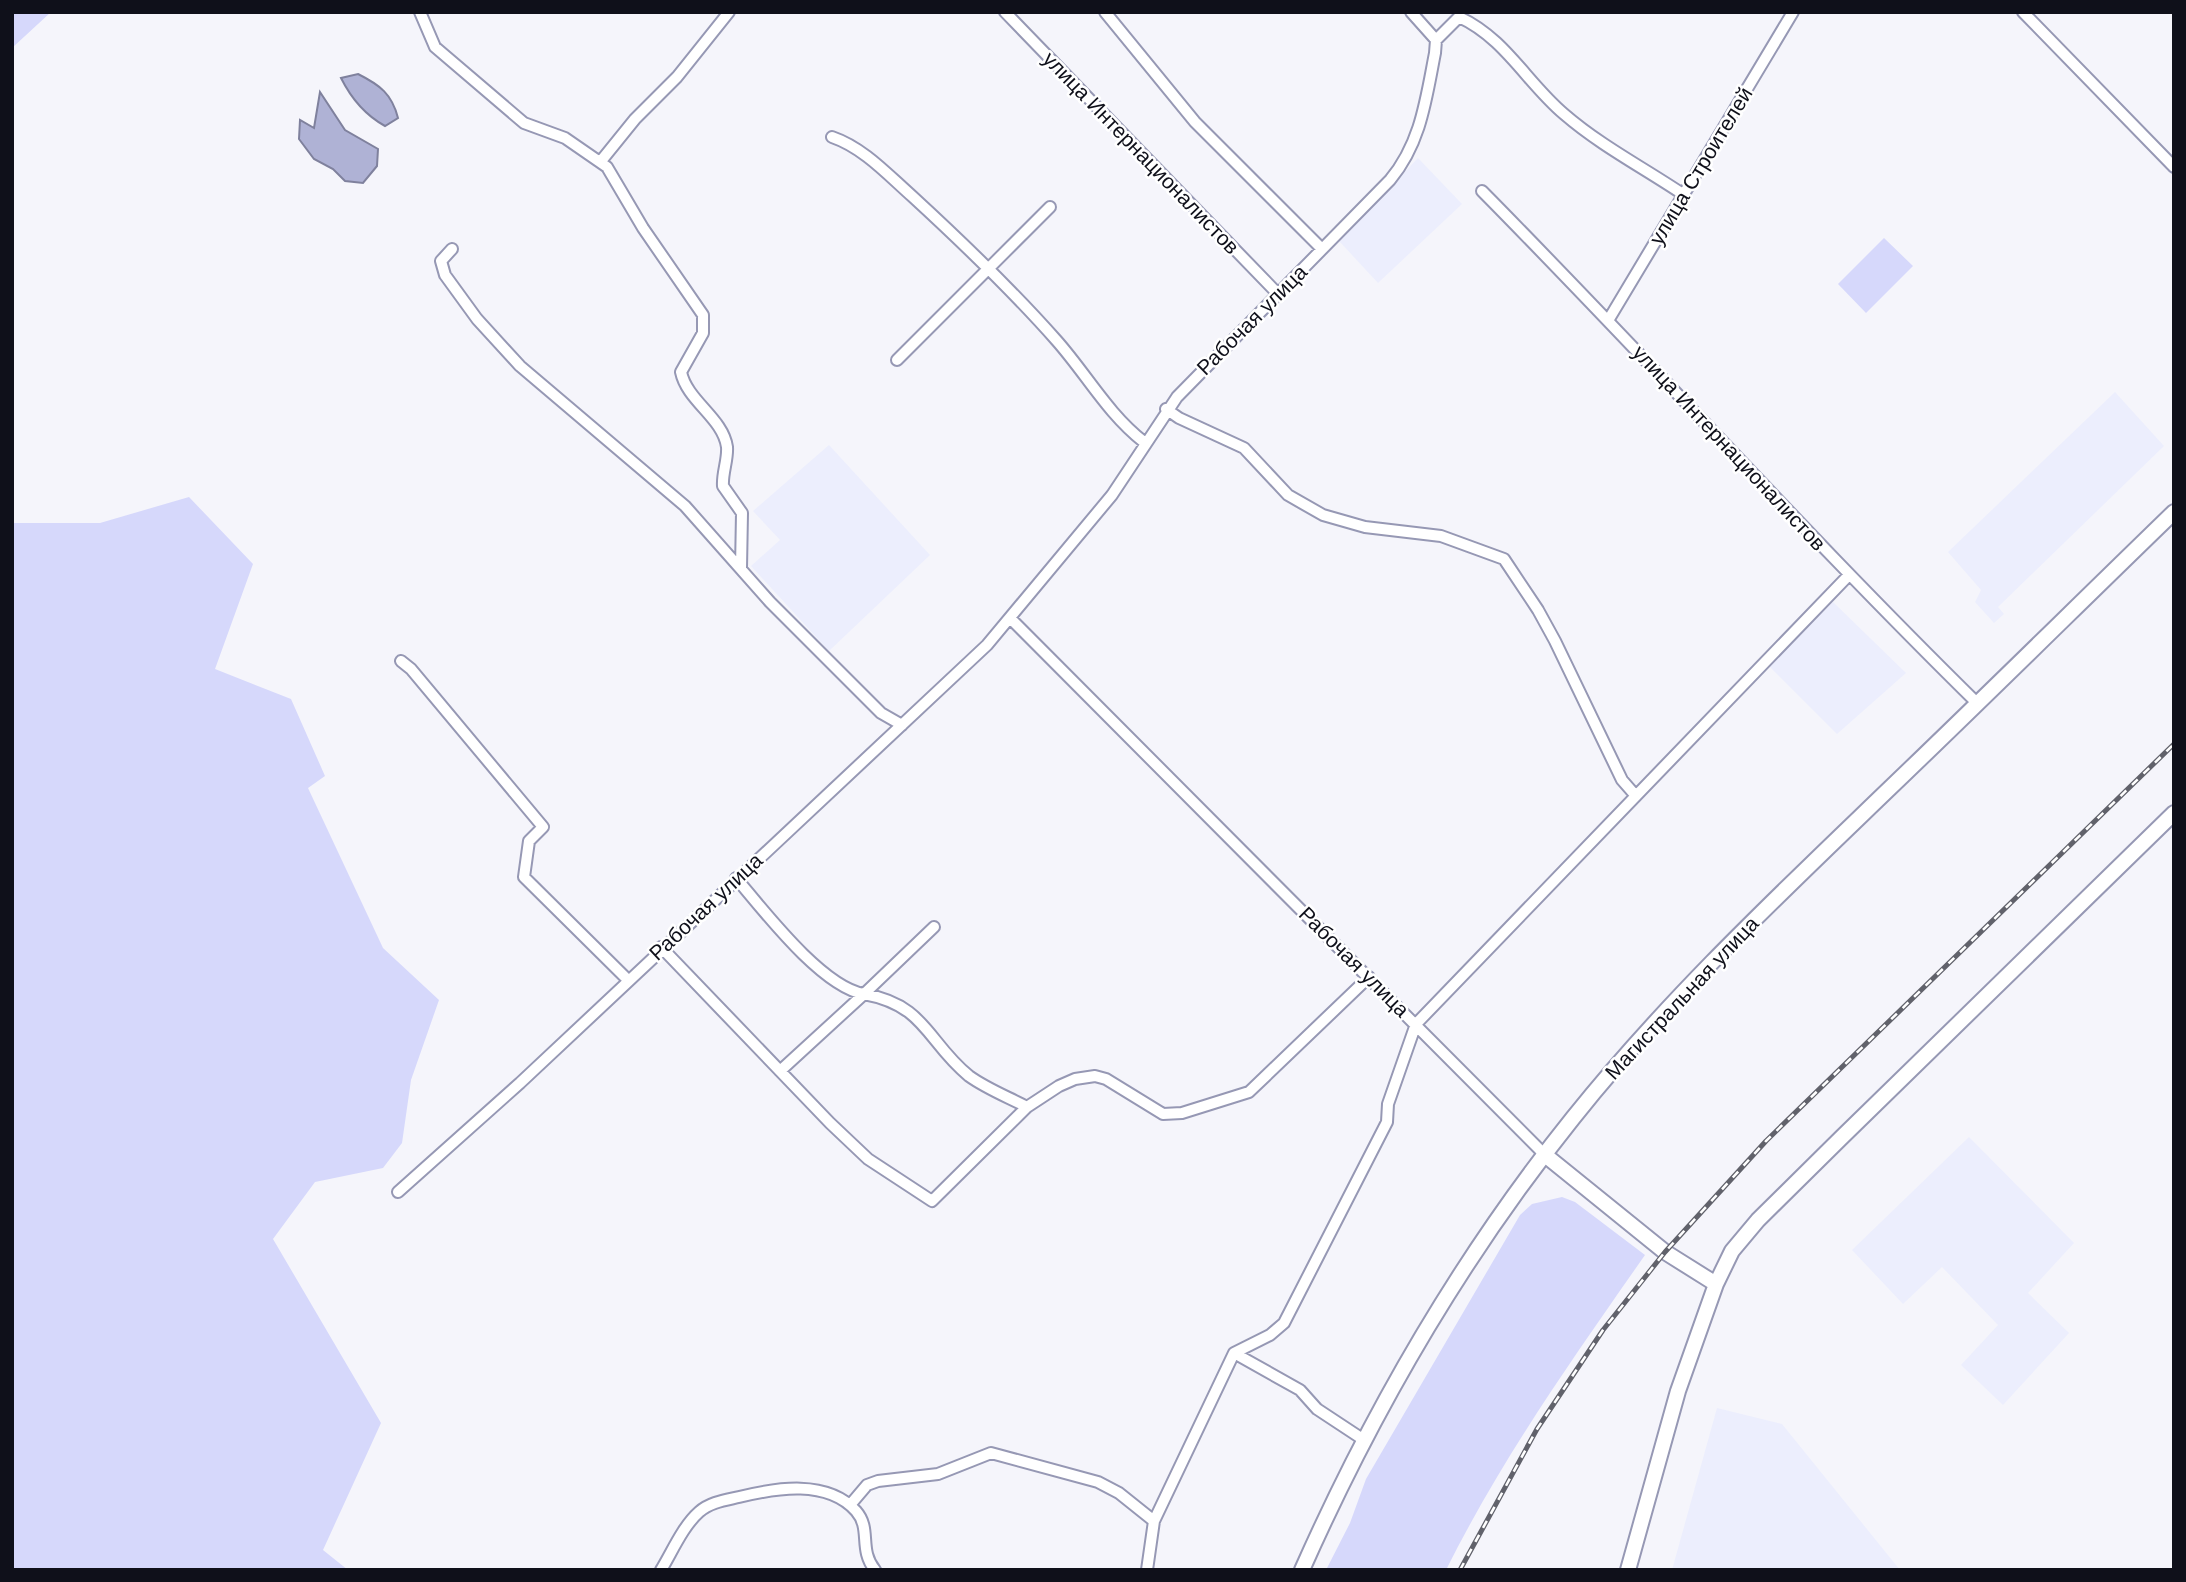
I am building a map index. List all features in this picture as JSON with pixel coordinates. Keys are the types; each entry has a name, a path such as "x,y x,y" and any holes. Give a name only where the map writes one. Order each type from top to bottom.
{"main road":[{"name":"Магистральная улица","path":"1302,1570 1364,1440 1441,1306 1489,1231 1545,1155 1614,1070 1696,979 2174,512"},
{"path":"1628,1570 1663,1438 1716,1284 1732,1251 1758,1220 2174,813"},
{"name":"Рабочая улица","path":"1545,1155 1665,1252 1716,1284"}],"street":[{"path":"420,12 435,47 524,123 565,138 601,161 614,175 643,228 703,315 703,333 681,372 687,389 723,436 727,447 723,486 742,513 741,568"},
{"path":"601,161 635,119 677,78 729,12"},
{"name":"улица Интернационалистов","path":"1005,12 1278,294"},
{"path":"1105,12 1195,122 1322,249"},
{"path":"1410,12 1436,40 1459,17 1477,26 1495,40 1561,112 1591,137 1684,195"},
{"name":"улица Строителей","path":"1609,319 1793,12"},
{"path":"2023,12 2174,167"},
{"name":"Рабочая улица","path":"398,1192 520,1083 662,947 968,664 1011,619 1112,495 1166,409 1390,180 1410,152 1427,91 1436,40"},
{"path":"832,137 845,141 872,160 989,267 1059,343 1120,422 1144,442"},
{"name":"улица Интернационалистов","path":"1482,191 1609,319 1848,576 1978,704"},
{"path":"897,360 1050,207"},
{"path":"452,249 440,261 441,268 477,319 537,382 691,511 771,602 881,713 902,725"},
{"path":"1166,409 1179,418 1244,448 1288,495 1323,515 1365,527 1441,536 1504,559 1538,610 1622,780 1636,796"},
{"path":"1147,1570 1154,1521 1234,1353 1269,1335 1284,1323 1387,1122 1388,1104 1416,1024 1848,576"},
{"name":"Рабочая улица","path":"1011,619 1545,1155"},
{"path":"401,661 544,827 530,841 524,877 628,980"},
{"path":"736,878 829,978 845,989 882,997 907,1008 967,1074 1027,1107"},
{"path":"780,1071 933,927"},
{"path":"662,947 868,1159 932,1201 1027,1107 1059,1086 1084,1076 1106,1079 1163,1114 1182,1112 1249,1092 1369,977"},
{"path":"1234,1353 1300,1390 1317,1409 1364,1440"},
{"path":"850,1505 858,1493 877,1481 938,1474 991,1453 1098,1482 1119,1493 1154,1521"},
{"path":"661,1570 691,1521 709,1506 789,1488 817,1491 850,1505 862,1520 864,1552 875,1570"}],"shaded area":[{"path":"12,12 51,12 12,48"},
{"path":"358,74 384,91 398,118 385,126 359,105 341,78"},
{"path":"320,92 345,130 378,149 377,166 363,183 345,181 333,169 314,159 299,139 300,120 314,128"},
{"path":"1418,158 1462,204 1378,283 1339,241"},
{"path":"1884,238 1913,266 1866,313 1838,284"},
{"path":"2115,392 2164,446 1998,607 2004,614 1994,623 1975,602 1981,590 1948,552"},
{"path":"829,445 930,555 829,651 751,566 780,540 753,511"},
{"path":"189,497 253,564 215,669 291,699 325,776 308,788 383,948 439,1000 411,1080 402,1143 383,1168 315,1182 273,1239 381,1423 323,1550 348,1570 12,1570 12,523 100,523"},
{"path":"1833,602 1906,673 1837,734 1769,666"},
{"path":"1969,1137 2074,1243 2028,1293 2069,1333 2003,1405 1961,1365 1998,1325 1942,1267 1903,1304 1852,1250"},
{"path":"1562,1197 1575,1202 1645,1255 1565,1370 1515,1448 1446,1570 1326,1570 1350,1523 1366,1479 1520,1215 1532,1204"},
{"path":"1717,1408 1782,1424 1900,1570 1672,1570"}],"railway":[{"path":"1460,1570 1537,1429 1603,1330 1665,1252 1766,1141 2174,744"}]}
